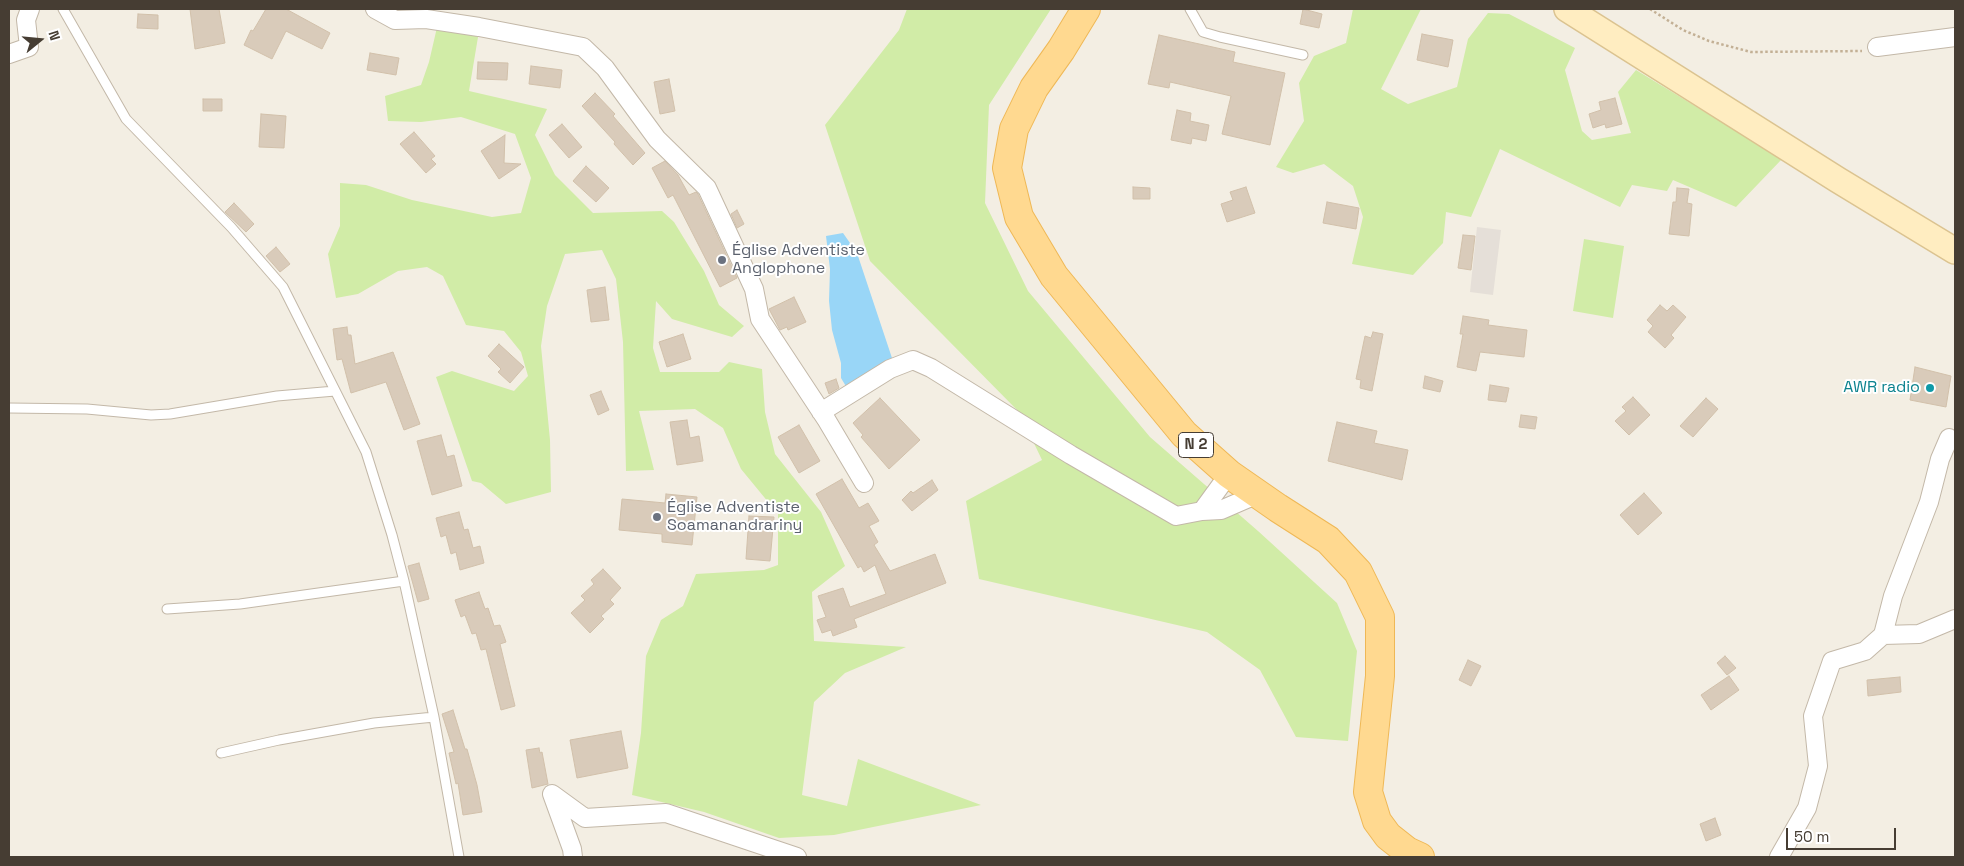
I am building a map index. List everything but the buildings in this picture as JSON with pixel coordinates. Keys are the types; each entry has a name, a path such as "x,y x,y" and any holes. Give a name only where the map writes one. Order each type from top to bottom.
{"main road":[{"name":"N 2","path":"1086,9 1061,50 1034,88 1014,129 1008,168 1019,217 1054,276 1184,434 1230,474 1328,540 1358,572 1380,617 1380,676 1368,792 1376,821 1388,836 1407,851 1420,857"}],"street":[{"path":"9,54 29,47 26,20 30,9"},
{"path":"375,9 395,20 426,19 583,47 605,68 656,139 707,188 754,289 760,319 821,412 864,483"},
{"path":"1567,9 1838,180 1955,251"},
{"path":"1878,47 1955,37"},
{"path":"821,412 890,369 913,360 932,368 1072,455 1176,516 1202,511 1221,510 1258,494"},
{"path":"1779,857 1807,808 1818,766 1813,716 1832,661 1865,650 1883,635 1893,596 1929,502 1940,459 1949,438"},
{"path":"1202,511 1230,474"},
{"path":"1883,635 1919,634 1955,619"},
{"path":"573,857 552,794 584,818 666,814 797,857"}],"lane":[{"path":"63,9 126,119 231,227 283,287 366,452 404,581 434,717 459,857"},
{"path":"1190,9 1203,32 1303,54"},
{"path":"9,408 87,409 151,415 170,414 277,396 335,391"},
{"path":"166,609 240,604 404,581"},
{"path":"221,752 374,723 434,717"}],"path":[{"path":"1650,9 1683,30 1709,42 1751,52 1870,51 1878,47"}],"shaded area":[{"path":"1477,227 1501,230 1493,295 1470,292"}],"green space":[{"path":"907,9 1051,9 989,105 985,203 1028,291 1150,437 1337,603 1357,651 1348,741 1296,737 1260,670 1207,632 979,579 966,501 1042,460 1019,412 870,261 825,125 899,30"},
{"path":"1353,9 1421,9 1381,89 1408,104 1457,87 1468,39 1488,13 1509,14 1575,48 1565,70 1582,131 1592,140 1631,133 1618,92 1636,70 1782,159 1736,207 1673,180 1667,191 1632,185 1620,207 1500,149 1471,217 1446,212 1443,243 1413,275 1352,264 1363,217 1353,186 1324,164 1293,173 1276,167 1304,121 1299,83 1314,56 1346,43"},
{"path":"438,23 478,37 469,91 547,109 535,135 555,175 593,213 662,211 674,222 704,271 719,305 744,326 732,337 672,319 656,301 653,348 660,372 719,372 729,362 762,369 765,412 775,454 821,512 845,566 812,592 814,641 906,647 845,673 814,702 802,795 847,806 858,759 981,805 834,835 779,838 704,812 632,795 641,733 646,656 661,620 683,606 696,574 764,570 778,565 778,514 741,469 723,428 695,409 639,411 654,470 626,471 623,342 616,279 602,250 565,254 547,306 541,346 550,440 551,492 506,504 481,483 472,481 436,377 452,371 514,391 528,376 521,352 504,331 466,325 443,276 427,267 398,271 358,294 336,298 328,254 340,226 340,183 366,185 412,200 492,217 521,213 531,178 515,134 461,117 421,122 388,121 385,96 421,85 429,62"},
{"path":"1584,239 1624,246 1613,318 1573,311"}],"water":[{"path":"843,233 857,253 892,358 847,388 841,378 841,363 832,330 829,301 830,269 826,236"}],"place":[{"name":"Église Adventiste Anglophone","path":"722,260"},
{"name":"AWR radio","path":"1930,388"},
{"name":"Église Adventiste Soamanandrariny","path":"657,517"}]}
